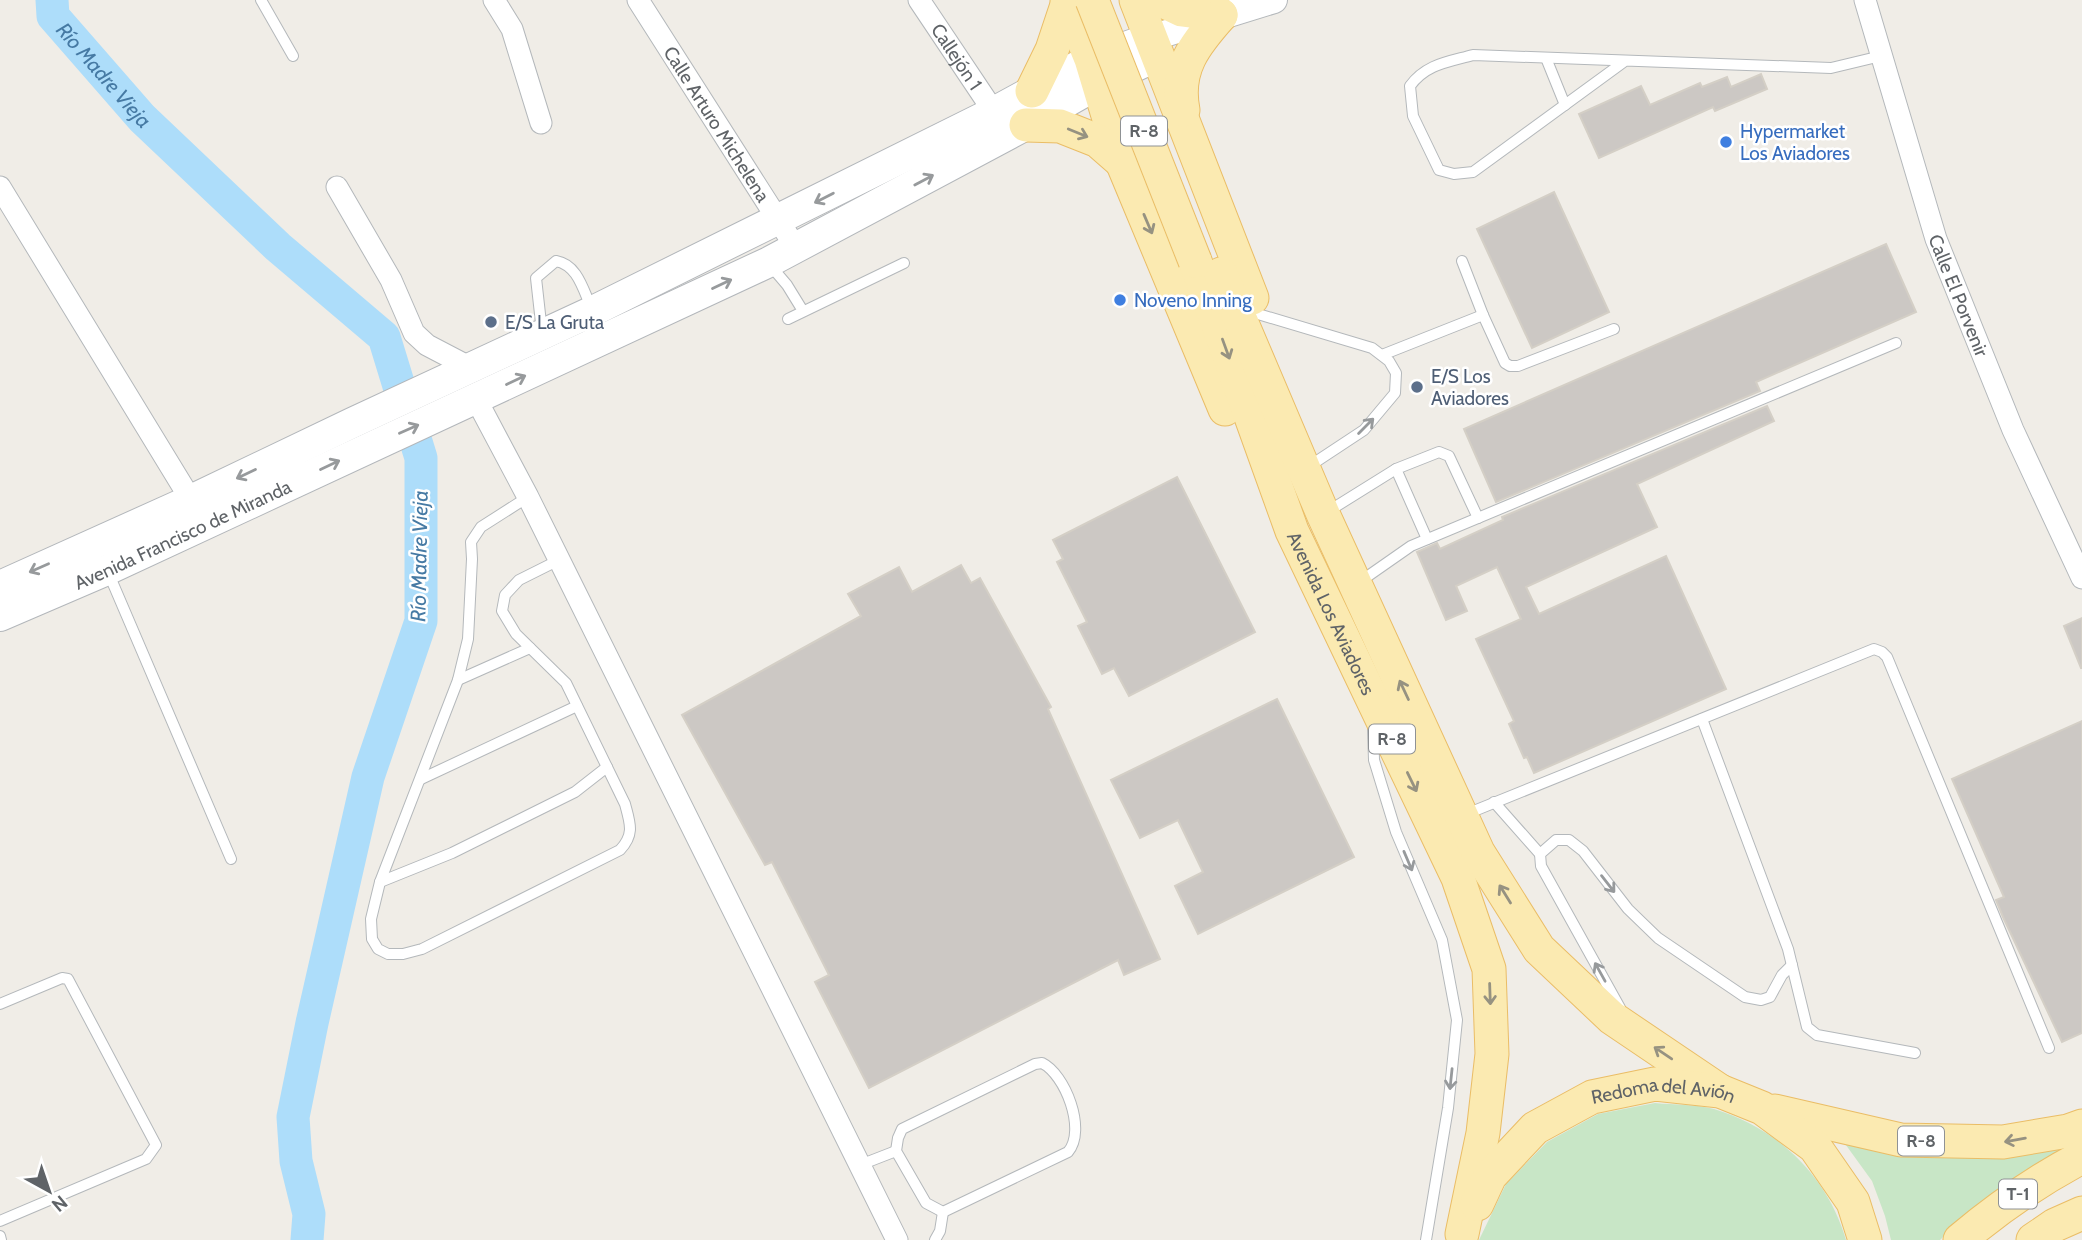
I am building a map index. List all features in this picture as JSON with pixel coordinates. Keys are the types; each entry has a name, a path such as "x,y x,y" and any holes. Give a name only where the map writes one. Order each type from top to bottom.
{"main road":[{"name":"Avenida Los Aviadores","path":"1114,0 1204,258 1292,531 1458,878 1489,970 1492,1054 1483,1133 1462,1237"},
{"path":"1136,0 1298,414 1323,514"},
{"path":"1161,0 1182,10 1221,15"},
{"path":"1032,92 1076,1"},
{"path":"1076,1 1094,71"},
{"name":"Avenida Los Aviadores","path":"1076,1 1204,258 1478,852 1539,949 1612,1018 1720,1091"},
{"path":"1186,130 1180,94 1182,74 1196,43 1221,15"},
{"path":"358,436 438,383 593,312 1032,92 1154,47"},
{"path":"358,436 465,404 769,262 1026,125 1094,71"},
{"name":"R-8","path":"1094,71 1122,162 1249,464 1292,531"},
{"path":"1026,125 1060,126 1098,141 1122,162"},
{"name":"Avenida Francisco de Miranda","path":"0,586 191,500 358,436"},
{"name":"Avenida Francisco de Miranda","path":"0,616 107,570 358,436"},
{"name":"Redoma del Avión","path":"1462,1237 1490,1176 1535,1128 1592,1097 1656,1084 1720,1091 1762,1108 1815,1147 1853,1202 1865,1240"},
{"name":"R-8","path":"1762,1108 1901,1140 2003,1142 2068,1131 2082,1126"},
{"name":"T-1","path":"1959,1240 2014,1197 2082,1157"},
{"path":"2034,1240 2055,1225 2082,1213"}],"street":[{"path":"494,0 512,29 541,123"},
{"name":"Calle Arturo Michelena","path":"638,0 796,248"},
{"name":"Callejón 1","path":"919,0 995,112"},
{"path":"1154,47 1221,15 1273,0"},
{"name":"Calle El Porvenir","path":"1865,0 1936,239 2013,429 2082,578"},
{"path":"337,187 391,280 414,333 427,345 471,368"},
{"path":"3,198 191,500"},
{"path":"465,404 528,497 897,1240"}],"lane":[{"path":"261,0 293,57"},
{"path":"1625,61 1473,172 1454,174 1439,170 1412,116 1410,86 1419,74 1432,66 1473,55 1831,68 1881,56"},
{"path":"1546,58 1565,105"},
{"path":"542,335 536,278 556,261 564,262 574,270 593,312"},
{"path":"1462,261 1483,315 1506,363 1510,366 1518,366 1614,329"},
{"path":"769,262 803,311"},
{"path":"788,319 904,263"},
{"path":"1258,314 1373,348 1389,361 1396,373 1395,393 1364,430 1311,465"},
{"path":"1382,355 1483,315"},
{"path":"1356,585 1411,546 1896,343"},
{"path":"1323,514 1396,469 1439,452 1450,456 1478,518"},
{"path":"1396,469 1427,539"},
{"path":"528,497 481,527 471,542 468,639 458,680 380,882 371,919 372,939 378,949 388,954 403,954 422,949 471,926 620,850 629,840 630,824 625,804 566,683 516,634 502,611 505,595 519,580 559,560"},
{"path":"107,570 231,859"},
{"path":"458,680 530,648"},
{"path":"1462,816 1874,649 1882,652 1887,657 2049,1048"},
{"path":"1373,700 1374,760 1396,832 1442,940 1457,1020 1448,1108 1426,1240"},
{"path":"421,779 577,706"},
{"path":"1702,719 1792,965 1807,1027 1817,1035 1915,1053"},
{"path":"380,882 452,853 575,792 607,767"},
{"path":"1494,803 1540,854 1541,866 1633,1032"},
{"path":"1540,854 1556,840 1569,840 1583,851 1628,909 1658,938 1745,997 1761,1000 1770,997 1782,975 1792,965"},
{"path":"0,1004 62,978 68,979 156,1145 146,1159 0,1222"},
{"path":"1042,1063 1050,1067 1072,1103 1076,1135 1069,1152 943,1212 926,1203 896,1151 902,1129 1035,1064 1042,1063"},
{"path":"859,1165 896,1151"},
{"path":"935,1240 940,1231 943,1212"}],"green space":[{"path":"1655,1103 1714,1109 1759,1129 1779,1142 1813,1176 1827,1196 1846,1240 1479,1240 1506,1184 1547,1142 1598,1114"},
{"path":"2082,1140 1940,1240 1891,1240 1872,1181 1843,1141"}],"building":[{"path":"1761,74 1767,89 1715,111 1713,107 1599,158 1579,114 1641,86 1650,105 1700,83 1702,87 1727,77 1731,87"},
{"path":"1554,192 1609,312 1532,348 1477,229"},
{"path":"1886,244 1916,312 1756,382 1760,391 1496,502 1464,429"},
{"path":"1767,406 1774,421 1637,484 1657,527 1526,587 1539,614 1666,556 1726,689 1534,773 1509,724 1514,721 1476,639 1521,619 1497,567 1456,586 1467,611 1446,620 1417,552 1437,543 1440,549 1503,520 1502,517"},
{"path":"1177,477 1255,632 1129,696 1114,668 1102,674 1078,626 1087,622 1057,562 1063,559 1053,540"},
{"path":"961,565 971,583 980,578 1051,707 1048,709 1160,959 1124,975 1118,960 869,1088 815,982 829,975 772,862 765,865 682,715 861,616 848,594 899,567 912,592"},
{"path":"2082,618 2082,668 2081,668 2064,626"},
{"path":"1277,699 1354,857 1198,934 1175,886 1203,872 1178,820 1140,838 1111,780"},
{"path":"2082,721 2082,1033 2062,1042 2003,917 1996,900 2004,897 1952,779"}],"waterway":[{"name":"Río Madre Vieja","path":"52,0 53,16 142,118 278,247 384,337 421,458 421,621 368,777 293,1117 296,1161 309,1214 307,1240"}],"place":[{"name":"Hypermarket Los Aviadores","path":"1726,142"},
{"name":"Noveno Inning","path":"1120,300"},
{"name":"E/S La Gruta","path":"491,322"},
{"name":"E/S Los Aviadores","path":"1417,387"}]}
